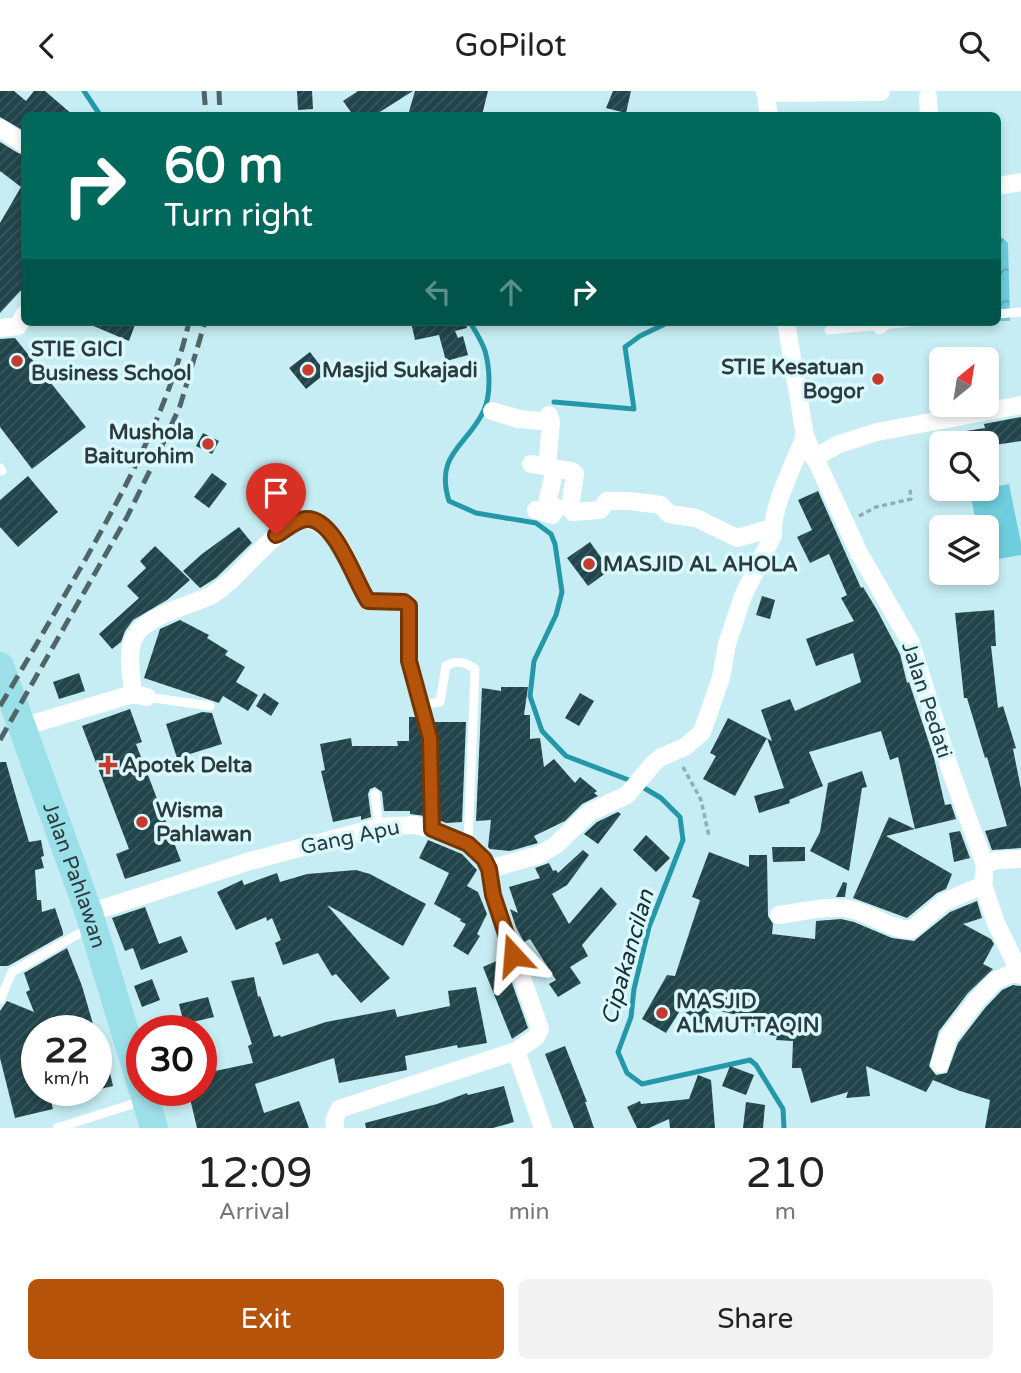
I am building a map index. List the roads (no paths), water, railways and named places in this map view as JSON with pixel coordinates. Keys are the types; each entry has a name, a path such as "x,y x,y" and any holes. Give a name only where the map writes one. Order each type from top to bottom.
{"main road":[{"name":"Jalan Pahlawan","path":"0,666 91,921 126,1036"},
{"name":"Jalan Pahlawan","path":"147,1106 154,1128"}],"street":[{"path":"768,112 765,92 880,92"},
{"path":"0,128 21,142"},
{"path":"1001,185 1021,182"},
{"path":"0,328 18,326 21,320"},
{"name":"Jalan Pedati","path":"787,326 805,436 859,553 911,643 950,769 985,865 983,885 996,923 1021,974"},
{"path":"814,458 839,444 877,432 1021,405"},
{"path":"492,411 519,419 550,418 545,466 547,503 557,509 552,515 536,510"},
{"path":"489,869 539,855 556,845 590,812 627,795 661,757 676,753 702,731 721,678 727,644 739,607 773,535 772,528 782,495 805,436"},
{"path":"545,466 572,471 575,474 570,508 573,512 600,510 607,502 630,501 661,505 669,514 696,518 737,538 772,528"},
{"path":"20,722 140,695 131,652 135,636 145,624 213,594 276,535 304,519 323,527 342,548 368,601"},
{"name":"Gang Apu","path":"91,921 250,861 379,827 415,825 432,829 468,844 481,854 489,869 496,906 540,1030 536,1037 516,1051"},
{"path":"985,865 997,860 1021,859"},
{"path":"779,915 826,908 851,909 896,927 911,930 944,902 983,885"},
{"path":"940,1064 948,1038 976,1001 995,981 1010,974 1021,974"},
{"path":"335,1128 334,1121 339,1109 516,1051 543,1128"}],"lane":[{"path":"1001,314 1021,312"},
{"path":"829,330 858,326"},
{"path":"368,601 404,602 409,606 409,661 430,738 432,829"},
{"path":"422,705 440,702 446,666 452,662 461,662 475,669 468,844"},
{"path":"140,695 210,706"},
{"path":"375,794 379,827"},
{"path":"0,1000 12,972 80,933 91,921"},
{"path":"57,1128 126,1099"}],"waterway":[{"name":"Cipakancilan","path":"84,91 98,112"},
{"name":"Cipakancilan","path":"472,326 487,358 488,396 477,422 449,461 446,485 449,501 476,513 536,523 551,534 555,544 562,592 556,615 534,661 530,696 542,731 566,756 634,782 661,798 680,817 683,840 649,927 634,989 631,1017 618,1052 627,1073 642,1084 750,1060 756,1065 783,1109 784,1128"},
{"path":"554,402 634,409 625,347 661,326"}],"railway":[{"path":"204,91 206,112"},
{"path":"219,91 220,112"},
{"path":"0,706 131,475 170,385 188,326"},
{"path":"0,740 127,517 161,448 180,406 204,326"}],"place":[{"name":"STIE GICI Business School","path":"17,361"},
{"name":"Masjid Sukajadi","path":"308,370"},
{"name":"STIE Kesatuan Bogor","path":"878,379"},
{"name":"Mushola Baiturohim","path":"208,444"},
{"name":"MASJID AL AHOLA","path":"589,564"},
{"name":"Apotek Delta","path":"108,765"},
{"name":"Wisma Pahlawan","path":"142,822"},
{"name":"MASJID ALMUTTAQIN","path":"662,1013"}]}
